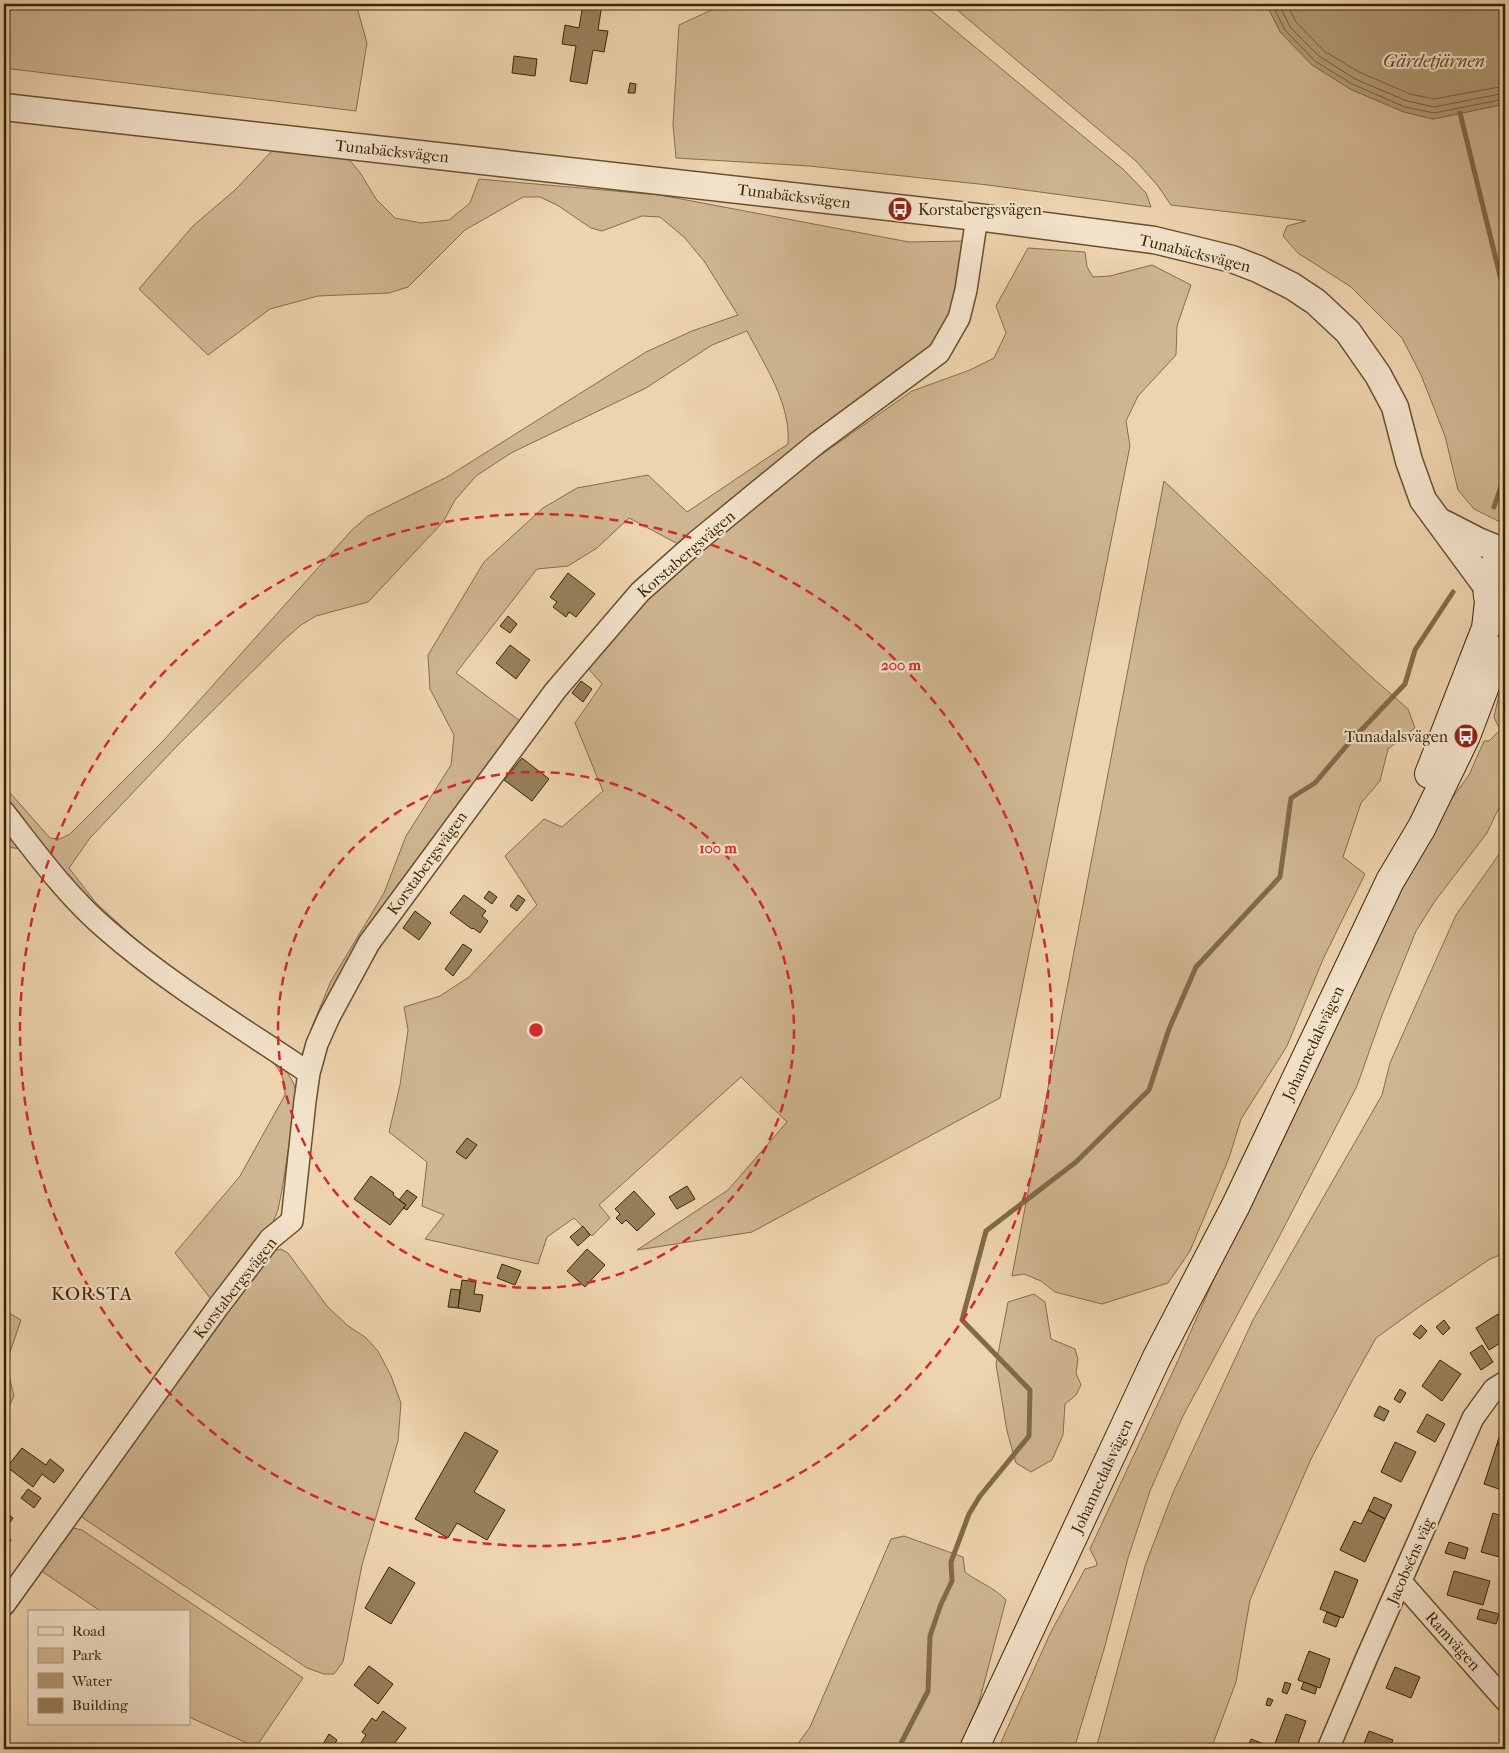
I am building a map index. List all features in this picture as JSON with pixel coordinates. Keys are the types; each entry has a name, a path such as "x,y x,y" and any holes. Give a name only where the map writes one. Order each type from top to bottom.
{"main road":[{"name":"Johannedalsvägen","path":"1390,881 1404,833 1486,628 1491,572 1496,563 1505,554"},
{"path":"1488,594 1498,616 1505,623"},
{"name":"Johannedalsvägen","path":"974,1749 1157,1357 1236,1205 1390,881 1422,827 1466,736 1490,673 1505,649"},
{"name":"Johannedalsvägen","path":"987,1749 1050,1611 1170,1362 1236,1205"}],"street":[{"name":"Tunabäcksvägen","path":"4,107 978,217 1154,240 1232,259 1258,268 1292,286 1322,307 1348,332 1378,376 1395,407 1416,483 1423,500 1488,594"},
{"name":"Korstabergsvägen","path":"4,1605 218,1307 270,1239 292,1221 298,1154 309,1073 317,1044 328,1017 369,943 555,691 640,592 696,542 817,443 939,353 960,318 978,217"},
{"name":"Tunabäcksvägen","path":"1440,522 1505,554"},
{"path":"4,812 44,864 105,929 134,953 182,987 309,1073"},
{"name":"Jacobséns väg","path":"1328,1749 1473,1418 1494,1389 1505,1382"},
{"name":"Ramvägen","path":"1401,1582 1505,1700"}],"green space":[{"path":"4,4 356,4 367,43 356,111 4,68"},
{"path":"720,4 923,4 1124,170 1146,193 1151,207 988,185 809,166 676,158 673,124 679,25 720,6"},
{"path":"950,4 1266,4 1281,33 1350,89 1404,112 1433,119 1505,104 1505,517 1498,521 1474,509 1458,490 1445,436 1421,375 1402,338 1351,287 1298,253 1283,236 1287,226 1306,221 1171,205 1158,186 1136,161"},
{"path":"272,151 348,158 361,174 376,199 395,218 421,223 449,220 470,203 479,179 660,195 909,242 963,241 958,287 949,319 935,344 680,545 629,518 597,548 568,566 537,569 456,673 520,721 463,797 364,941 309,1042 311,1029 331,981 384,893 406,836 451,765 454,735 430,689 428,655 484,562 543,508 577,488 648,475 687,512 788,444 788,429 781,400 769,372 747,331 712,345 646,388 511,453 476,476 455,500 443,522 368,602 316,616 301,625 176,747 90,838 69,868 96,903 141,944 222,1004 221,1007 92,908 4,802 4,786 50,838 60,839 70,834 163,741 351,531 368,516 447,477 646,352 692,331 738,315 704,261 684,237 660,217 642,216 602,231 591,228 557,205 540,197 523,197 465,230 408,287 389,293 318,296 270,309 208,355 139,289 193,226 235,190"},
{"path":"1028,248 1085,252 1087,267 1093,277 1110,276 1152,265 1191,285 1177,326 1176,355 1138,396 1126,421 1130,446 1000,1098 752,1232 637,1250 728,1190 787,1122 741,1077 599,1205 610,1218 592,1236 574,1218 547,1237 538,1264 425,1239 444,1215 422,1206 427,1162 389,1132 400,1085 408,1030 404,1007 440,996 469,977 537,905 505,856 544,819 562,827 603,791 575,723 602,684 585,665 640,606 692,556 774,488 912,391 970,370 994,358 1006,333 996,306"},
{"path":"1164,481 1366,672 1408,709 1415,728 1388,749 1380,781 1361,803 1343,857 1365,874 1324,957 1287,1046 1241,1119 1229,1158 1190,1251 1168,1283 1102,1304 1055,1292 1041,1281 1024,1274 1012,1276"},
{"path":"1501,686 1505,688 1505,795 1487,833 1435,901 1416,931 1382,1015 1357,1086 1182,1418 1150,1491 1128,1558 1105,1646 1074,1749 998,1749 1050,1634 1085,1569 1096,1566 1097,1563 1090,1549 1175,1367 1244,1211 1431,827 1469,775 1484,741 1489,741 1500,730 1494,717"},
{"path":"4,819 21,849 8,847 4,849"},
{"path":"1505,846 1505,1253 1490,1259 1376,1338 1311,1459 1250,1600 1236,1682 1211,1749 1096,1749 1145,1566 1172,1495 1253,1320 1382,1095 1390,1063 1456,915"},
{"path":"255,1045 286,1071 297,1093 282,1190 278,1210 271,1227 214,1303 175,1253 240,1176 285,1095 283,1079 277,1067"},
{"path":"281,1249 288,1253 327,1306 348,1326 365,1337 378,1351 391,1376 401,1403 398,1441 362,1565 343,1662 334,1674 324,1674 307,1668 83,1518 81,1512 269,1252"},
{"path":"1034,1294 1045,1302 1051,1339 1075,1349 1078,1359 1076,1373 1081,1385 1076,1395 1065,1404 1063,1435 1052,1460 1031,1472 1016,1463 1007,1431 996,1364 1008,1302"},
{"path":"4,1310 21,1320 6,1364 14,1396 6,1413 4,1412"},
{"path":"73,1528 82,1530 303,1678 256,1747 190,1717 190,1610 99,1610 37,1568 65,1531"},
{"path":"904,1536 963,1557 965,1572 1006,1600 978,1706 958,1749 794,1749 810,1727 891,1539"}],"water":[{"name":"Gärdetjärnen","path":"1266,4 1505,4 1505,104 1433,119 1404,112 1350,89 1312,65 1281,33"}],"building":[{"path":"583,4 602,4 598,30 608,31 604,52 593,50 587,84 570,81 576,46 562,44 565,25 579,28"},
{"path":"514,56 537,59 535,76 512,73"},
{"path":"630,83 636,84 635,93 628,93"},
{"path":"568,573 595,594 576,617 569,612 566,617 553,607 557,602 550,597"},
{"path":"508,616 517,624 510,633 500,626"},
{"path":"510,645 530,660 516,679 496,663"},
{"path":"581,681 592,689 583,702 572,693"},
{"path":"522,758 549,779 532,801 504,780"},
{"path":"489,891 497,897 492,904 484,898"},
{"path":"464,895 486,911 482,916 488,921 480,933 450,913"},
{"path":"518,895 525,900 517,911 510,906"},
{"path":"415,911 431,923 419,940 403,928"},
{"path":"463,944 472,950 453,976 445,969"},
{"path":"467,1138 477,1145 466,1159 456,1152"},
{"path":"371,1176 394,1193 393,1195 406,1205 390,1225 354,1199"},
{"path":"687,1186 695,1199 677,1209 669,1197"},
{"path":"407,1190 417,1197 407,1210 403,1208 406,1205 399,1200"},
{"path":"634,1191 655,1214 637,1231 626,1220 622,1224 616,1218 620,1214 615,1209"},
{"path":"583,1226 590,1235 578,1246 570,1237"},
{"path":"587,1249 605,1265 585,1287 567,1271"},
{"path":"502,1264 521,1271 515,1285 497,1278"},
{"path":"462,1280 476,1282 474,1294 483,1295 480,1312 458,1308"},
{"path":"451,1289 460,1290 458,1308 448,1307"},
{"path":"1498,1314 1505,1326 1505,1340 1489,1350 1476,1328"},
{"path":"1444,1320 1450,1328 1443,1335 1436,1327"},
{"path":"1421,1325 1427,1331 1420,1339 1413,1334"},
{"path":"1482,1345 1493,1362 1481,1370 1470,1353"},
{"path":"1440,1360 1461,1374 1442,1401 1422,1386"},
{"path":"1400,1389 1406,1393 1400,1403 1394,1399"},
{"path":"1379,1406 1389,1411 1384,1421 1374,1416"},
{"path":"1427,1414 1445,1424 1435,1442 1417,1432"},
{"path":"1501,1431 1505,1432 1505,1446 1497,1444"},
{"path":"465,1432 498,1451 474,1492 505,1510 487,1540 457,1523 448,1538 415,1519"},
{"path":"1395,1442 1416,1452 1401,1482 1381,1472"},
{"path":"1497,1444 1505,1446 1505,1491 1484,1484"},
{"path":"22,1448 46,1465 50,1459 64,1470 54,1483 42,1474 33,1487 7,1467"},
{"path":"28,1489 41,1498 34,1508 21,1498"},
{"path":"1374,1497 1392,1505 1385,1519 1368,1510"},
{"path":"1368,1510 1385,1519 1365,1562 1340,1550 1354,1521 1361,1524"},
{"path":"4,1512 13,1518 4,1531"},
{"path":"1493,1513 1505,1517 1505,1549 1503,1558 1481,1552"},
{"path":"4,1535 11,1540 4,1550"},
{"path":"1449,1542 1468,1548 1465,1559 1445,1553"},
{"path":"389,1567 415,1583 391,1624 365,1608"},
{"path":"1335,1571 1358,1580 1343,1618 1320,1609"},
{"path":"1454,1571 1490,1581 1483,1605 1447,1595"},
{"path":"1480,1609 1499,1614 1496,1624 1477,1619"},
{"path":"1327,1612 1340,1617 1336,1627 1323,1622"},
{"path":"1309,1651 1330,1659 1320,1688 1298,1680"},
{"path":"369,1666 393,1684 378,1704 354,1685"},
{"path":"1395,1667 1420,1677 1411,1698 1386,1688"},
{"path":"1285,1682 1291,1684 1287,1694 1282,1692"},
{"path":"1304,1682 1317,1687 1315,1694 1301,1689"},
{"path":"1268,1698 1273,1700 1270,1706 1266,1705"},
{"path":"383,1711 406,1728 390,1749 368,1749 360,1744 366,1735 362,1732 372,1718 376,1721"},
{"path":"1286,1714 1306,1721 1296,1749 1283,1749 1274,1746"},
{"path":"1369,1731 1393,1740 1389,1749 1362,1749"},
{"path":"329,1734 337,1740 331,1749 320,1749"},
{"path":"1251,1739 1264,1744 1262,1749 1247,1748"}],"waterway":[{"path":"1460,113 1505,296"},
{"path":"1494,507 1505,475"},
{"path":"898,1749 928,1691 930,1636 941,1604 952,1581 951,1562 969,1514 980,1496 1029,1436 1030,1390 962,1320 986,1231 1076,1162 1149,1090 1169,1029 1196,967 1280,877 1291,798 1315,783 1348,744 1405,684 1415,650 1453,592"}],"place":[{"name":"Korstabergsvägen","path":"900,209"},
{"name":"Tunadalsvägen","path":"1466,736"}],"district":[{"name":"KORSTA","path":"92,1294"}]}
